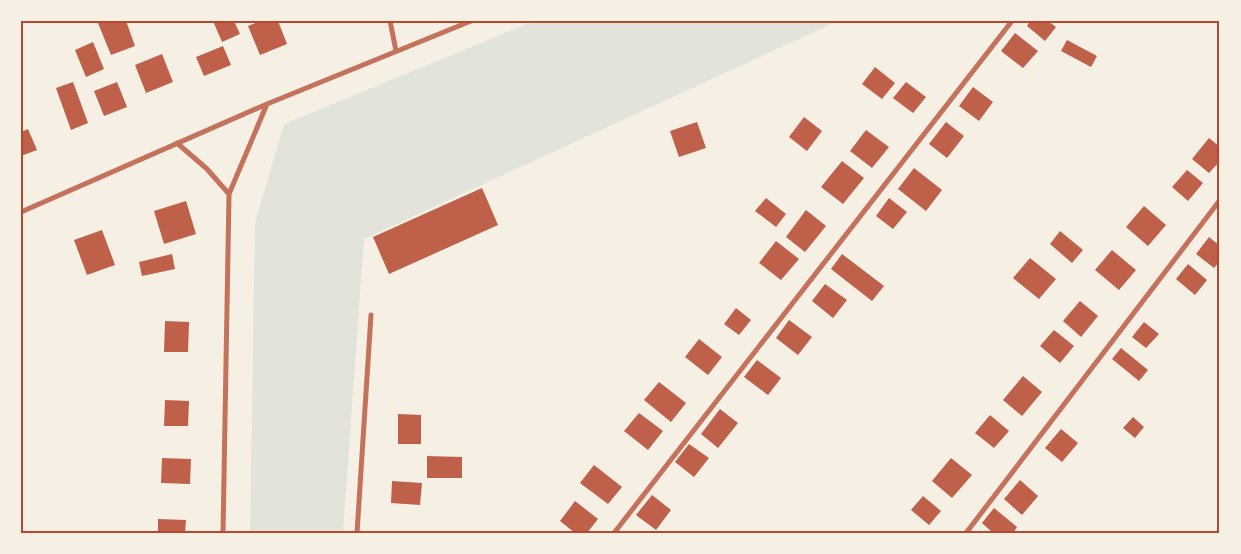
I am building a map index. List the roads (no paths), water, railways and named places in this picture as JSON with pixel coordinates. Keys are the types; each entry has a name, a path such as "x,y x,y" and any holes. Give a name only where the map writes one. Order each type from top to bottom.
{"street":[{"path":"390,21 396,51"},
{"path":"21,212 267,104 471,21"},
{"path":"614,533 1012,21"},
{"path":"223,533 229,194 267,104"},
{"path":"177,143 207,169 229,194"},
{"path":"966,533 1220,200"},
{"path":"357,533 371,315"}]}
